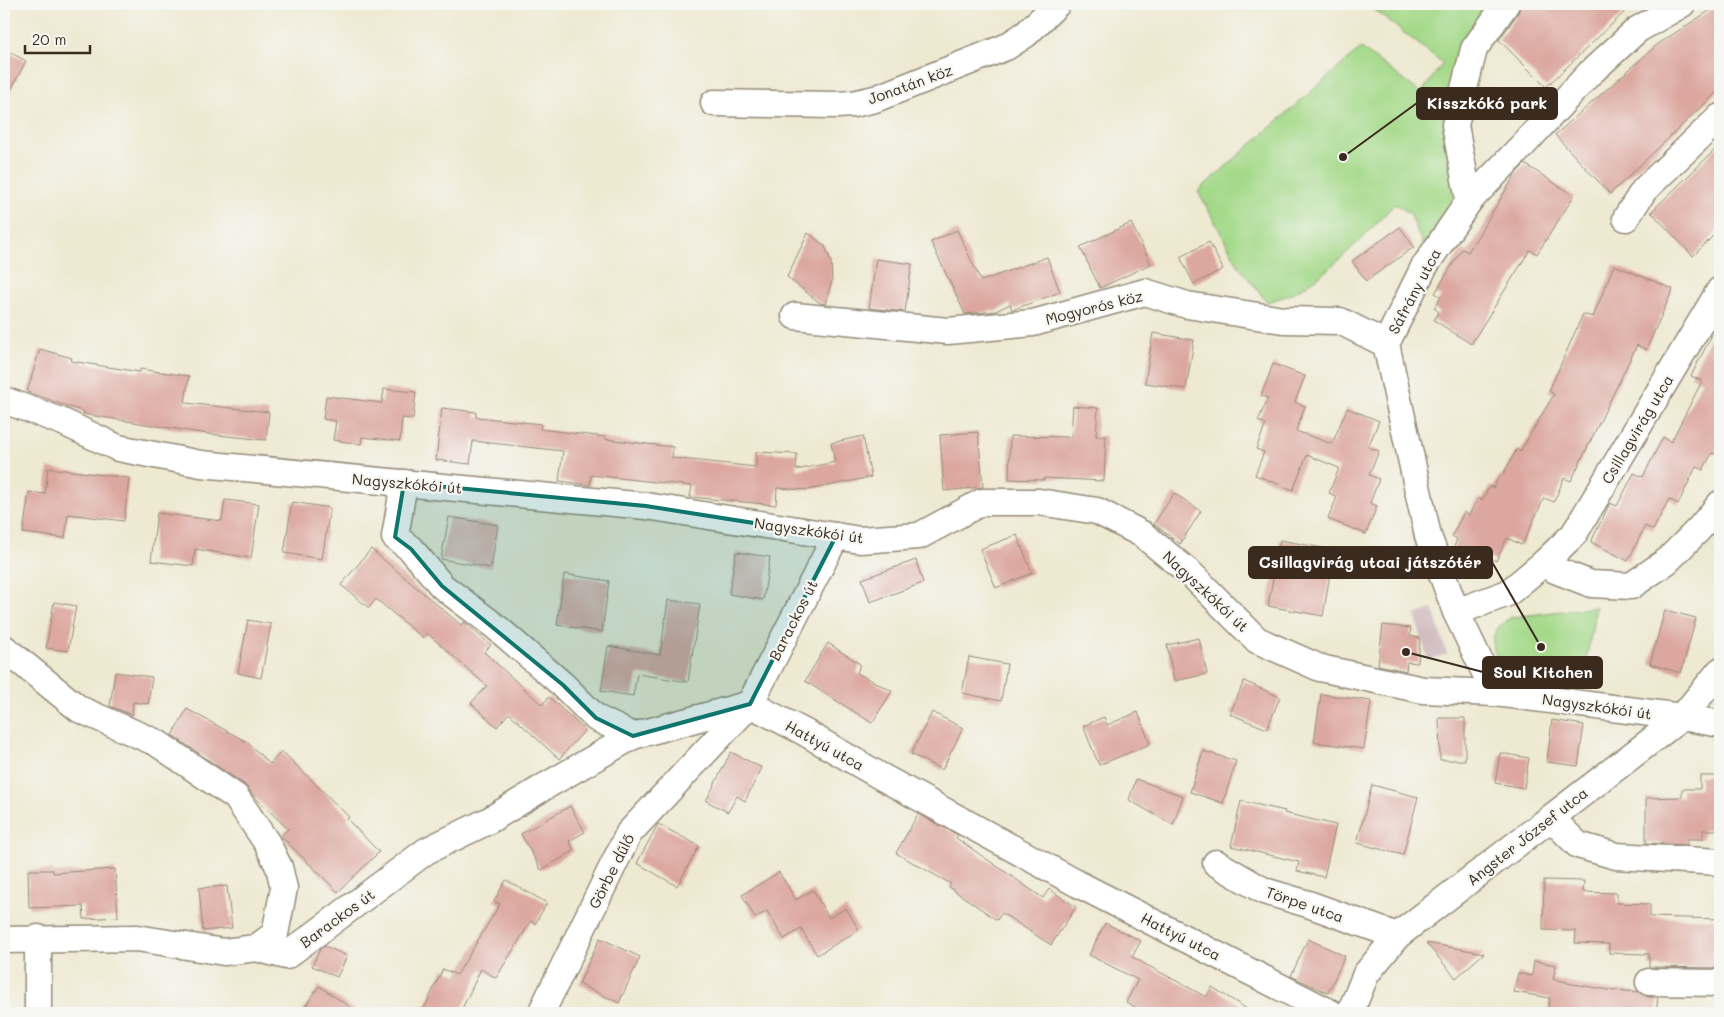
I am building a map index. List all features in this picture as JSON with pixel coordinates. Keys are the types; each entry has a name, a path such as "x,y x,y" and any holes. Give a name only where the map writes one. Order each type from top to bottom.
{"street":[{"name":"Jonatán köz","path":"714,103 837,105 853,104 875,99 1006,47 1026,34 1057,4"},
{"path":"1469,201 1455,125 1474,49 1506,4"},
{"name":"Sáfrány utca","path":"1495,693 1456,612 1428,536 1386,344 1424,267 1469,201 1588,74 1637,30 1682,4"},
{"path":"1626,218 1644,190 1720,117"},
{"name":"Csillagvirág utca","path":"1456,612 1508,593 1546,562 1574,534 1720,290"},
{"name":"Mogyorós köz","path":"795,316 948,331 1033,322 1145,292 1187,305 1283,320 1340,321 1386,344"},
{"name":"Nagyszkókói út","path":"4,400 63,422 118,448 201,464 646,506 860,540 919,536 982,502 1039,502 1096,511 1142,534 1191,574 1257,640 1320,668 1423,690 1495,693 1720,724"},
{"path":"404,483 395,538 411,549 442,586 496,627 563,685 596,718 633,736 750,704"},
{"path":"1546,562 1555,570 1591,584 1631,586 1667,560 1699,530 1720,504"},
{"name":"Barackos út","path":"750,704 836,536"},
{"path":"4,648 79,709 157,743 236,797 267,843 279,867 284,888 275,934 256,948"},
{"name":"Angster József utca","path":"1350,1013 1366,974 1398,936 1682,718 1720,671"},
{"name":"Görbe dűlő","path":"541,1013 629,833 750,704"},
{"name":"Hattyú utca","path":"750,704 1078,884 1331,1013"},
{"name":"Barackos út","path":"4,940 137,938 224,952 256,948 286,956 426,851 488,822 544,786 633,736"},
{"path":"1551,818 1578,845 1616,856 1720,862"},
{"name":"Törpe utca","path":"1216,863 1264,891 1308,904 1398,936"},
{"path":"38,938 38,1013"},
{"path":"1649,982 1720,983"}],"highlighted area":[{"path":"404,483 646,506 836,536 750,704 633,736 596,718 563,685 442,586 411,549 395,537"}],"shaded area":[{"path":"1433,609 1447,654 1428,660 1415,615"}],"green space":[{"path":"1367,4 1498,4 1467,52 1457,200 1424,248 1410,213 1395,204 1335,264 1293,293 1267,302 1240,268 1198,191 1361,48 1421,93 1443,63"},
{"path":"1596,607 1583,678 1516,671 1505,667 1496,655 1493,644 1494,635 1501,624 1512,617"}],"building":[{"path":"1521,4 1633,4 1546,87 1499,40 1518,13"},
{"path":"1720,4 1720,89 1610,194 1555,135 1658,44"},
{"path":"4,49 26,61 4,103"},
{"path":"1720,145 1720,229 1693,256 1651,212"},
{"path":"1525,164 1574,196 1537,254 1530,250 1471,344 1434,320 1439,312 1434,308 1441,297 1435,293 1462,249 1468,252 1517,172"},
{"path":"1131,223 1151,264 1100,288 1080,247"},
{"path":"1400,227 1414,247 1366,281 1352,261"},
{"path":"957,230 981,281 1047,257 1060,292 1012,310 1010,304 996,311 965,314 931,242"},
{"path":"808,233 825,246 831,262 832,281 825,304 820,303 787,277"},
{"path":"1209,242 1223,269 1194,284 1180,257"},
{"path":"876,259 912,264 905,312 869,308"},
{"path":"1614,265 1673,289 1646,350 1637,345 1571,481 1564,478 1554,502 1544,498 1522,545 1507,538 1496,561 1489,558 1485,571 1468,574 1455,567 1451,555 1457,539 1452,536 1464,512 1469,515 1479,498 1482,500 1490,486 1493,488 1500,475 1502,476 1517,449 1520,452 1554,394 1549,391 1583,314 1593,317"},
{"path":"1720,319 1720,444 1715,454 1712,453 1703,470 1696,467 1678,504 1669,499 1653,530 1645,526 1628,561 1591,542 1610,503 1617,506 1634,473 1643,477 1663,437 1671,442 1702,381 1691,376"},
{"path":"1153,333 1194,340 1186,389 1145,383"},
{"path":"40,349 72,358 71,361 140,372 140,369 189,376 185,403 269,412 266,440 208,434 83,414 84,412 27,392"},
{"path":"1273,364 1305,376 1295,402 1305,406 1296,431 1332,444 1347,408 1379,421 1368,447 1379,451 1369,475 1379,479 1370,503 1377,506 1366,534 1328,519 1337,497 1329,493 1339,468 1307,455 1293,490 1255,475 1264,452 1256,449 1266,424 1258,421 1268,398 1261,396"},
{"path":"384,389 416,392 413,419 402,418 400,441 362,437 361,444 333,440 336,421 323,419 326,396 382,403"},
{"path":"1073,406 1098,408 1096,436 1106,436 1104,481 1044,478 1044,480 1009,479 1010,436 1071,437"},
{"path":"442,408 476,412 476,417 541,424 540,429 673,447 672,458 756,467 756,452 797,454 796,470 835,462 831,443 863,436 871,477 808,490 777,488 776,505 690,497 692,486 591,475 590,485 559,481 563,451 473,441 470,464 436,460"},
{"path":"978,432 983,487 944,491 940,435"},
{"path":"48,468 129,478 124,521 68,514 65,538 23,533 29,492 45,494"},
{"path":"1174,493 1201,511 1180,544 1154,524"},
{"path":"225,500 259,504 251,558 195,549 193,566 151,561 157,513 222,521"},
{"path":"292,502 330,508 322,559 284,553"},
{"path":"449,517 498,525 491,568 441,559"},
{"path":"1017,535 1032,573 996,588 980,549"},
{"path":"1280,540 1334,550 1323,616 1268,606"},
{"path":"371,549 461,625 464,622 491,645 484,652 542,705 549,697 585,730 559,759 509,713 497,727 471,703 487,686 427,633 423,638 376,599 369,608 341,585"},
{"path":"736,552 770,557 763,600 729,594"},
{"path":"916,560 923,583 870,602 862,579"},
{"path":"564,574 609,581 602,632 557,625"},
{"path":"668,600 700,604 688,682 637,674 633,696 601,691 608,646 660,655"},
{"path":"54,602 76,606 68,651 46,648"},
{"path":"1665,610 1696,618 1681,673 1650,664"},
{"path":"248,620 271,624 261,678 238,673"},
{"path":"1383,625 1411,628 1410,636 1420,638 1418,663 1407,662 1406,671 1378,665"},
{"path":"1199,638 1207,674 1174,681 1167,645"},
{"path":"828,643 860,664 857,673 892,691 872,723 805,681"},
{"path":"969,657 1007,664 1001,701 962,693"},
{"path":"115,672 152,677 148,704 133,702 132,715 110,706"},
{"path":"1244,681 1280,697 1267,729 1230,714"},
{"path":"1321,694 1371,701 1364,749 1314,742"},
{"path":"187,709 247,742 270,764 282,751 349,817 347,819 379,852 338,892 281,836 288,829 245,785 172,735"},
{"path":"932,712 963,728 942,770 911,754"},
{"path":"1138,712 1150,744 1099,765 1083,726 1104,717 1107,725"},
{"path":"1439,718 1465,718 1465,760 1440,760"},
{"path":"1552,720 1584,725 1578,766 1547,762"},
{"path":"1203,751 1236,761 1223,803 1190,792"},
{"path":"731,752 762,768 745,801 737,796 728,812 706,801"},
{"path":"1500,753 1529,758 1524,788 1495,783"},
{"path":"1700,776 1720,776 1720,830 1703,830 1703,839 1687,839 1687,845 1646,843 1646,798 1682,797 1682,789 1700,789"},
{"path":"1136,779 1183,796 1173,825 1129,800"},
{"path":"1372,785 1418,797 1403,855 1357,843"},
{"path":"1241,801 1336,825 1324,877 1297,871 1299,862 1231,846"},
{"path":"570,806 585,832 569,841 574,851 541,870 521,834"},
{"path":"918,814 958,835 956,838 1043,898 1049,889 1076,907 1051,945 1002,913 997,920 949,887 951,884 896,853"},
{"path":"658,824 699,846 677,886 637,863"},
{"path":"115,869 118,917 84,919 83,906 29,908 28,870 53,870 53,873"},
{"path":"779,872 796,900 813,890 829,918 846,908 859,930 817,955 801,929 784,939 767,911 755,918 742,895"},
{"path":"506,880 547,903 535,924 531,921 496,978 481,969 460,1013 422,1013 443,969 457,975 500,904 494,901"},
{"path":"1544,880 1584,881 1583,892 1617,893 1617,903 1650,904 1650,917 1720,919 1720,968 1649,967 1649,954 1609,953 1609,944 1575,943 1576,931 1543,930"},
{"path":"227,886 232,928 203,931 199,888"},
{"path":"1105,923 1141,941 1132,957 1206,997 1212,987 1253,1013 1146,1013 1126,1002 1138,980 1089,955"},
{"path":"600,938 640,957 619,1003 579,984"},
{"path":"1308,939 1345,956 1328,993 1291,976"},
{"path":"1426,943 1484,953 1456,978"},
{"path":"325,946 347,956 337,977 312,966 320,949"},
{"path":"1534,961 1556,965 1553,979 1615,991 1639,992 1648,997 1658,997 1656,1013 1547,1013 1550,998 1514,992 1518,973 1532,976"},
{"path":"319,986 359,1013 301,1013"}],"place":[{"name":"Kisszkókó park","path":"1343,157"},
{"name":"Csillagvirág utcai játszótér","path":"1541,647"},
{"name":"Soul Kitchen","path":"1406,652"}]}
